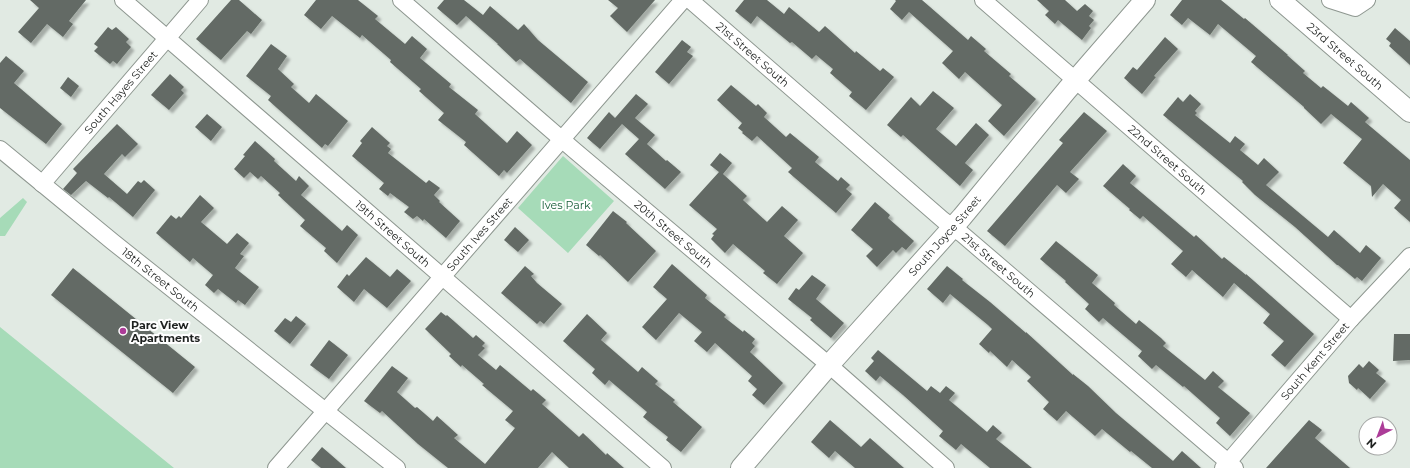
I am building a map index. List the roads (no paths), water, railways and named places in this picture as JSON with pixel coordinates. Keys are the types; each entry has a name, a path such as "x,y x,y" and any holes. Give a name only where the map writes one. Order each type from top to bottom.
{"street":[{"name":"19th Street South","path":"123,0 663,468"},
{"name":"South Hayes Street","path":"42,184 200,0"},
{"name":"20th Street South","path":"401,0 829,365 946,468"},
{"name":"South Ives Street","path":"276,468 683,0"},
{"name":"21st Street South","path":"690,0 1229,466"},
{"name":"22nd Street South","path":"982,0 1352,320"},
{"name":"South Joyce Street","path":"741,468 829,365 953,227 1075,80 1145,0"},
{"name":"23rd Street South","path":"1280,0 1410,112"},
{"path":"1330,0 1355,8 1367,0"},
{"name":"18th Street South","path":"0,149 397,468"},
{"name":"South Kent Street","path":"1229,466 1352,320 1410,256"}],"place":[{"name":"Parc View Apartments","path":"123,331"}],"park label":[{"name":"Ives Park","path":"566,205"}]}
